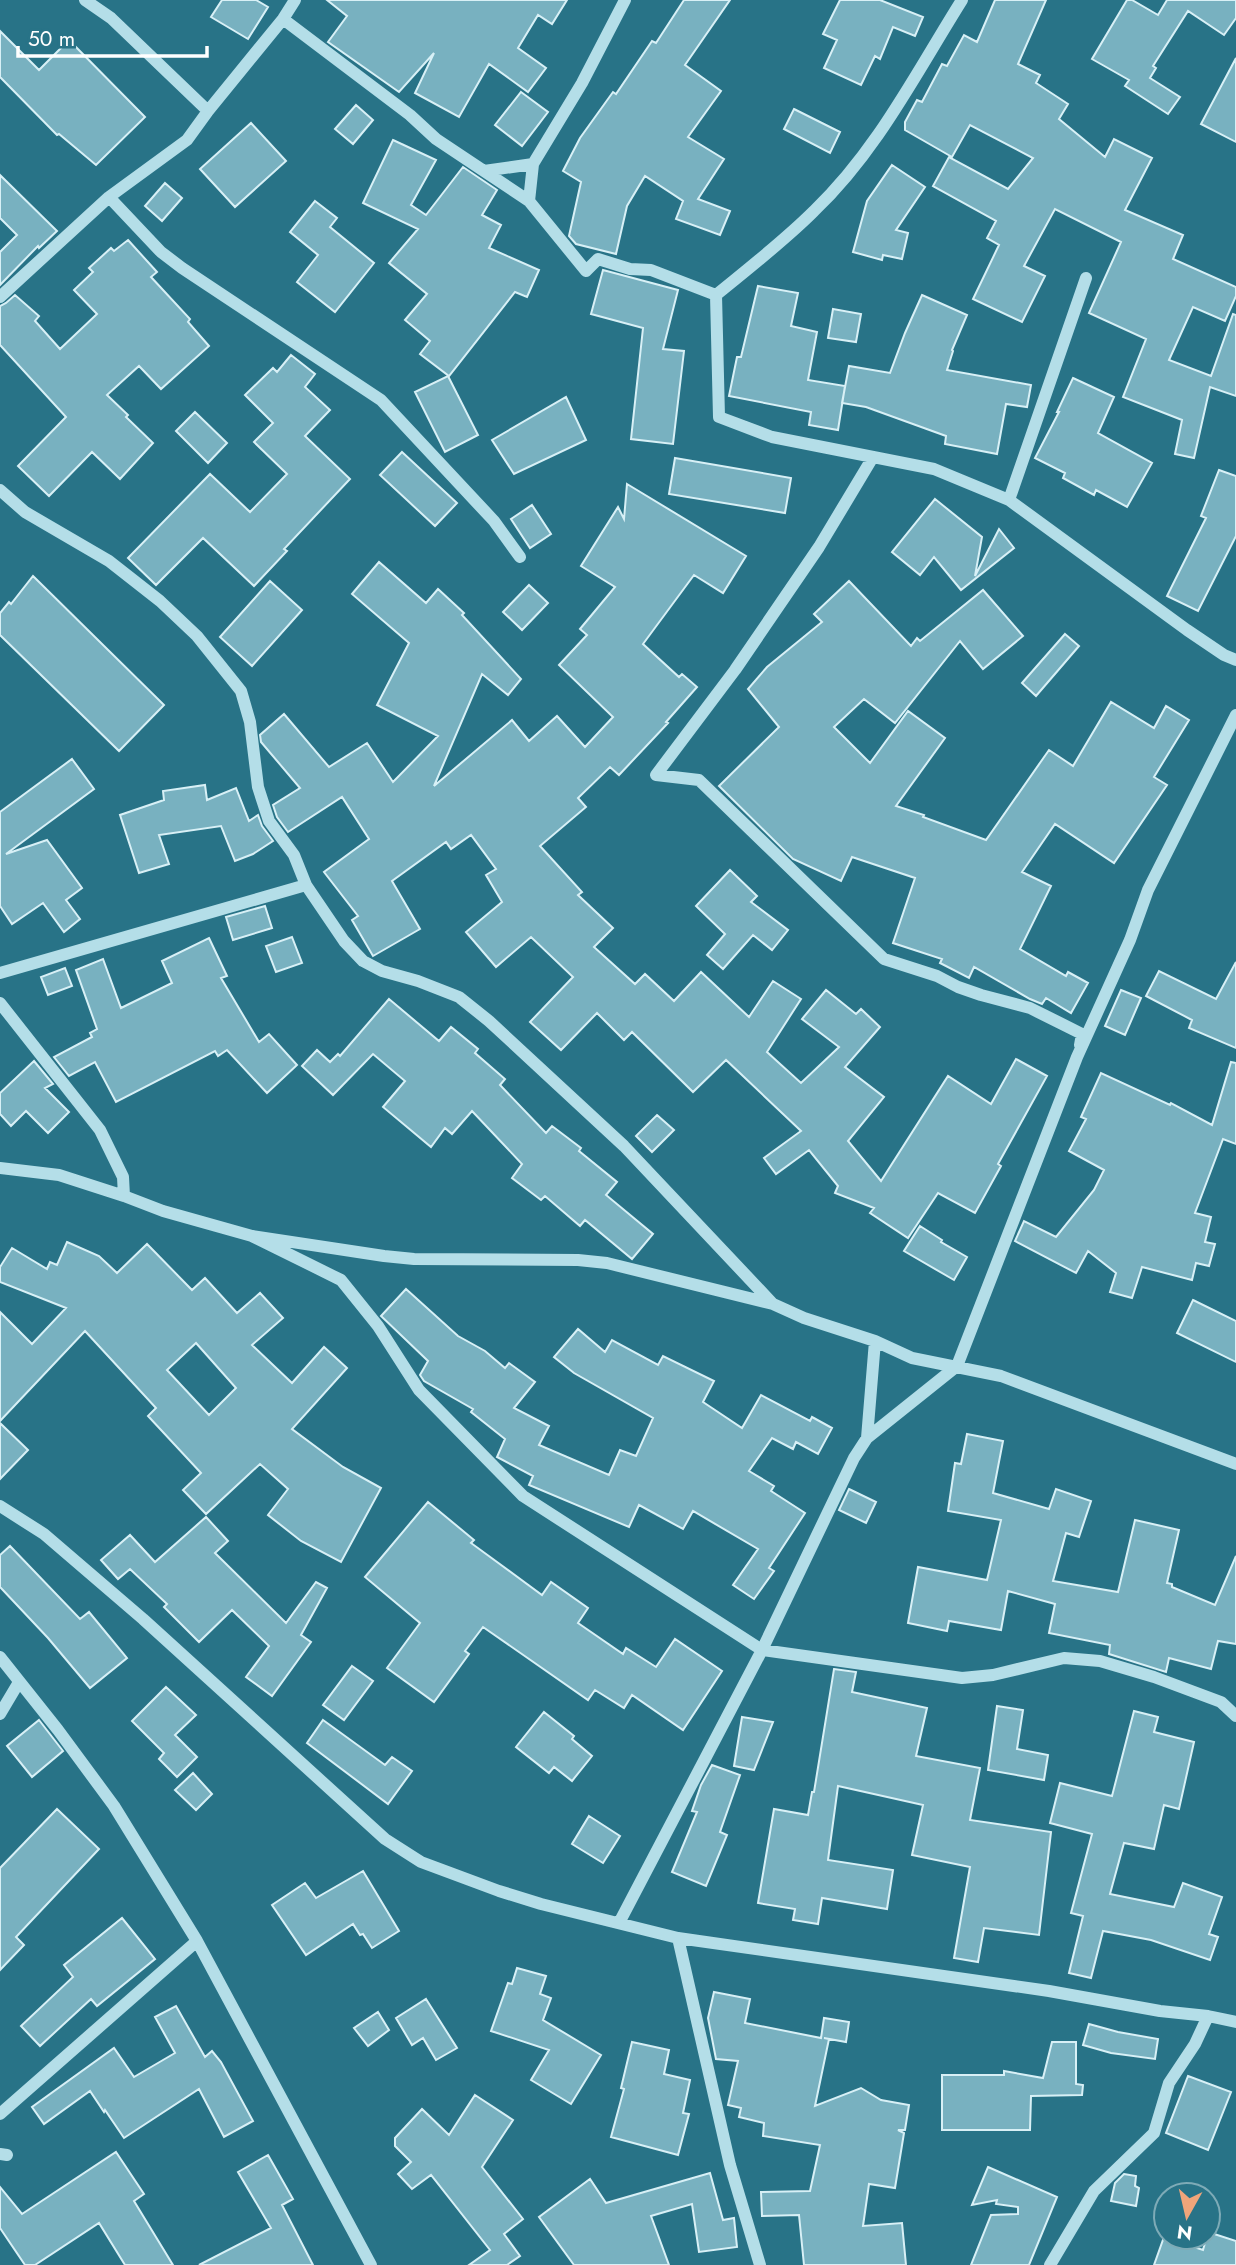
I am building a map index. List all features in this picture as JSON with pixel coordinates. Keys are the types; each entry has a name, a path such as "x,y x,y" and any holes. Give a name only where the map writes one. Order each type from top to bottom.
{"street":[{"path":"85,0 111,18 208,111"},
{"path":"0,297 109,197 187,140 283,19 295,0"},
{"path":"529,201 533,164 582,83 625,0"},
{"path":"716,295 815,211 853,168 918,75 962,0"},
{"path":"283,19 410,115 436,139 529,201 586,271 598,259 630,269 651,270 716,295"},
{"path":"484,172 533,164"},
{"path":"109,197 161,252 182,268 381,400 494,521 520,557"},
{"path":"1009,500 1086,278"},
{"path":"716,295 719,418 772,437 934,469 1009,500 1187,630 1236,660"},
{"path":"873,457 819,547 735,670 656,775 699,780 884,959 937,976 958,988 1030,1008 1049,1017 1082,1034 1077,1057"},
{"path":"0,490 25,512 109,561 160,601 197,636 241,691 250,722 258,787 269,821 294,855 306,885 344,941 363,961 382,971 459,997 499,1030 624,1146 773,1304"},
{"path":"619,1923 762,1650 849,1468 867,1438 957,1366 1077,1057 1130,940 1148,891 1236,715"},
{"path":"0,973 306,885"},
{"path":"0,1003 100,1130 123,1177 124,1196"},
{"path":"0,1168 59,1175 176,1215 252,1236 414,1259 579,1260 607,1263 773,1304 823,1325 875,1341 912,1358 1014,1380 1236,1464"},
{"path":"252,1236 341,1280 378,1326 419,1390 523,1496 762,1650 962,1678 993,1675 1064,1658 1100,1661 1154,1677 1221,1702 1236,1716"},
{"path":"867,1438 875,1341"},
{"path":"0,1506 44,1534 143,1619 385,1839 421,1862 541,1904 678,1938 1049,1991 1236,2022"},
{"path":"0,1657 114,1806 197,1941 371,2265"},
{"path":"0,1714 19,1682"},
{"path":"678,1938 730,2165 760,2265"},
{"path":"0,2114 197,1941"},
{"path":"1050,2265 1094,2191 1154,2133 1169,2082 1195,2044 1208,2016"}],"building":[{"path":"222,0 256,0 268,7 248,39 211,17"},
{"path":"327,0 567,0 552,24 538,15 518,48 546,68 528,92 489,64 459,117 415,93 434,53 399,92 328,42 347,16"},
{"path":"684,0 730,0 685,65 721,91 688,137 724,159 698,199 730,211 720,235 676,219 683,201 645,176 627,206 616,254 576,244 569,236 581,182 563,171 580,138 613,92 616,94 652,41 656,43"},
{"path":"840,0 880,0 923,17 915,36 893,27 880,59 875,56 861,85 824,68 837,40 823,34"},
{"path":"995,0 1046,0 1018,64 1040,75 1036,83 1068,104 1059,119 1105,157 1114,139 1152,158 1125,210 1183,235 1173,259 1236,287 1236,296 1225,321 1193,307 1169,360 1211,376 1233,314 1236,315 1236,396 1210,387 1194,458 1175,454 1182,420 1123,397 1146,339 1089,313 1121,242 1055,209 1024,266 1045,276 1022,322 973,299 999,245 987,238 996,221 933,186 949,157 1008,189 1033,158 970,125 952,157 905,130 905,122 917,100 922,102 942,64 947,66 964,35 977,42"},
{"path":"1127,0 1132,0 1158,15 1167,0 1236,0 1236,18 1224,35 1188,11 1153,66 1156,68 1150,78 1180,97 1168,114 1125,86 1129,80 1092,59"},
{"path":"0,31 39,70 69,40 145,117 96,165 57,135 0,77"},
{"path":"1236,58 1236,142 1201,124"},
{"path":"521,92 548,112 522,146 495,125"},
{"path":"356,105 373,120 353,144 335,129"},
{"path":"794,109 840,132 830,153 784,129"},
{"path":"251,123 286,161 235,207 200,169"},
{"path":"393,140 436,160 411,205 426,215 463,167 497,190 482,215 501,225 489,248 539,270 527,297 515,292 449,376 420,354 430,341 405,320 427,294 389,263 418,229 363,203"},
{"path":"892,165 925,187 896,230 908,233 902,259 883,255 882,260 853,252 867,201"},
{"path":"0,175 57,231 39,248 38,246 0,285 0,252 17,235 0,218"},
{"path":"165,183 182,198 162,221 145,206"},
{"path":"315,201 337,218 330,227 374,263 335,312 297,282 318,255 290,232"},
{"path":"128,240 157,272 151,277 190,319 188,322 209,346 161,389 139,366 107,395 153,443 120,479 92,452 49,496 18,466 66,417 0,345 0,306 15,295 39,316 35,321 60,349 97,314 74,290 93,272 89,268 111,248 114,251"},
{"path":"603,270 678,290 663,349 684,351 673,444 631,439 643,328 591,314"},
{"path":"758,286 798,293 791,326 817,332 808,380 845,386 838,430 809,425 811,412 729,396 737,357 741,357"},
{"path":"922,295 967,315 952,350 947,370 1031,385 1027,407 1006,404 997,454 945,444 946,436 866,407 842,403 849,366 890,373"},
{"path":"833,309 861,314 856,342 828,338"},
{"path":"291,355 315,374 305,387 330,410 305,436 350,479 284,549 287,551 254,586 203,538 156,585 128,558 210,474 250,512 287,474 254,442 273,423 245,395 273,368 277,372"},
{"path":"448,376 478,435 445,452 415,392"},
{"path":"1073,378 1114,397 1098,433 1152,463 1127,507 1096,490 1094,495 1063,478 1065,473 1035,458"},
{"path":"566,397 586,440 514,474 492,440"},
{"path":"195,412 227,443 208,463 176,431"},
{"path":"402,452 457,503 435,526 380,475"},
{"path":"675,458 791,478 785,513 669,494"},
{"path":"1219,470 1236,476 1236,536 1198,611 1167,596 1206,518 1201,516"},
{"path":"627,484 746,556 723,593 694,575 643,644 679,677 682,674 697,687 666,722 668,723 619,775 610,767 578,798 586,807 540,846 582,892 578,895 613,928 594,947 635,984 645,974 674,1001 701,972 749,1017 773,981 801,999 767,1052 801,1083 839,1047 802,1019 826,990 856,1014 861,1009 880,1027 845,1067 884,1097 848,1141 881,1181 948,1076 991,1104 1016,1059 1047,1076 998,1164 1001,1166 975,1213 938,1193 908,1238 870,1213 874,1208 835,1193 838,1186 809,1150 776,1174 764,1158 801,1131 726,1060 693,1092 632,1032 624,1040 597,1013 561,1050 530,1022 573,977 531,937 496,967 466,932 502,902 486,875 496,869 471,835 451,849 446,842 392,881 420,929 373,956 352,920 358,916 324,872 369,839 342,797 288,832 277,817 273,805 300,788 261,742 260,735 284,714 329,767 367,743 393,782 438,736 377,705 409,643 352,594 379,562 426,603 438,589 464,613 462,615 521,679 508,695 482,674 434,786 512,720 529,741 557,716 585,747 613,717 559,665 587,635 580,629 615,587 581,566 618,507 624,519"},
{"path":"935,499 982,537 975,576 999,529 1014,548 961,590 934,557 920,575 892,552"},
{"path":"532,505 551,534 530,548 511,519"},
{"path":"33,576 164,705 119,751 0,635 0,613 9,602 11,604"},
{"path":"270,581 302,610 252,666 220,637"},
{"path":"849,581 911,646 917,638 920,641 983,590 1023,636 983,669 960,641 895,723 864,699 834,727 870,763 908,711 945,738 896,806 986,840 1049,750 1073,766 1111,702 1154,728 1166,706 1189,720 1154,777 1167,785 1114,863 1055,824 1022,872 1051,886 1020,949 1066,976 1068,972 1088,983 1071,1013 1046,998 1042,1004 1030,999 974,967 969,978 940,963 942,959 893,943 915,878 852,857 841,881 793,859 719,786 779,727 748,689 767,667 822,622 814,614"},
{"path":"529,585 548,603 522,630 503,612"},
{"path":"1065,634 1079,646 1036,696 1022,683"},
{"path":"72,759 94,789 6,854 47,840 82,888 66,900 80,919 64,932 43,903 12,924 0,906 0,812"},
{"path":"205,785 207,800 236,788 249,821 258,815 273,841 253,854 235,861 221,826 159,835 169,864 139,873 120,815 164,800 163,791"},
{"path":"730,870 757,896 751,902 788,930 772,950 753,935 723,969 707,955 725,934 696,906"},
{"path":"265,906 272,928 233,940 226,917"},
{"path":"292,937 302,963 276,972 266,946"},
{"path":"209,938 227,976 221,978 259,1042 269,1034 297,1065 267,1093 227,1050 218,1056 215,1051 116,1102 95,1062 69,1076 54,1057 92,1037 90,1033 97,1029 76,970 103,959 121,1008 172,983 162,961"},
{"path":"1236,962 1236,1048 1189,1028 1192,1020 1146,996 1159,971 1216,999"},
{"path":"65,968 72,986 48,995 41,977"},
{"path":"1121,990 1141,998 1125,1035 1105,1026"},
{"path":"389,999 439,1041 451,1027 478,1049 475,1053 505,1079 500,1085 546,1133 552,1126 581,1148 579,1151 617,1182 606,1195 653,1234 632,1259 585,1220 580,1226 545,1196 541,1200 512,1178 522,1164 472,1111 452,1134 445,1128 431,1147 383,1107 405,1081 373,1054 333,1095 302,1066 317,1050 330,1062 338,1054 340,1056"},
{"path":"34,1061 53,1084 45,1088 69,1112 48,1133 26,1111 11,1126 0,1114 0,1093"},
{"path":"1231,1062 1236,1063 1236,1144 1223,1139 1195,1213 1211,1217 1205,1242 1215,1244 1209,1266 1196,1263 1192,1280 1142,1267 1132,1298 1110,1292 1116,1273 1088,1251 1076,1273 1015,1241 1024,1221 1056,1237 1094,1190 1104,1170 1069,1151 1086,1119 1081,1117 1101,1073 1170,1105 1171,1103 1212,1125"},
{"path":"657,1115 674,1130 652,1152 636,1136"},
{"path":"920,1226 967,1257 954,1280 904,1251"},
{"path":"67,1242 99,1256 117,1273 147,1244 192,1290 205,1278 237,1313 260,1293 283,1318 252,1345 292,1383 324,1347 347,1368 292,1429 343,1467 381,1488 341,1562 301,1541 268,1515 288,1489 260,1464 206,1514 183,1490 201,1473 148,1416 156,1408 85,1331 0,1421 0,1312 32,1344 66,1308 0,1282 0,1267 12,1248 47,1269 50,1262 57,1265","holes":["196,1343 236,1388 209,1415 167,1370"]},
{"path":"406,1289 458,1336 485,1351 505,1368 509,1363 535,1382 514,1408 549,1426 539,1445 609,1475 620,1450 636,1456 653,1418 574,1373 554,1357 578,1329 605,1352 612,1340 658,1365 663,1356 714,1381 703,1402 742,1428 761,1395 810,1421 812,1417 832,1428 818,1454 796,1442 793,1449 772,1438 749,1471 774,1486 771,1491 805,1513 769,1568 774,1571 754,1599 733,1585 758,1549 693,1511 683,1529 639,1505 629,1527 529,1485 533,1476 497,1457 505,1439 471,1412 473,1409 424,1381 420,1375 428,1361 381,1316"},
{"path":"1193,1300 1236,1321 1236,1362 1177,1333"},
{"path":"0,1423 28,1450 0,1479"},
{"path":"967,1434 1003,1441 993,1493 1049,1509 1056,1489 1091,1501 1079,1537 1066,1533 1053,1581 1118,1592 1135,1520 1179,1530 1167,1583 1215,1605 1236,1556 1236,1644 1218,1641 1211,1669 1169,1658 1166,1672 1109,1654 1110,1645 1049,1633 1055,1604 1008,1591 1001,1630 949,1621 947,1631 908,1623 918,1567 987,1580 1001,1520 948,1511 955,1463 961,1464"},
{"path":"849,1489 876,1502 866,1523 839,1510"},
{"path":"428,1502 474,1540 471,1543 542,1595 551,1582 588,1608 578,1623 623,1654 626,1648 656,1667 675,1639 722,1671 683,1730 632,1695 624,1708 595,1690 588,1700 483,1627 465,1651 469,1654 434,1702 387,1668 420,1623 365,1577"},
{"path":"206,1517 228,1541 215,1553 286,1623 316,1582 327,1588 301,1635 311,1642 272,1696 246,1677 269,1646 232,1610 199,1642 164,1607 167,1604 130,1569 118,1579 101,1560 130,1535 155,1562"},
{"path":"10,1546 80,1619 89,1612 127,1658 90,1688 0,1587 0,1555"},
{"path":"352,1666 373,1681 344,1720 323,1705"},
{"path":"834,1669 856,1672 852,1692 927,1708 916,1756 980,1768 970,1820 1051,1832 1039,1935 984,1928 978,1962 954,1958 970,1867 912,1855 923,1805 838,1786 828,1860 893,1870 887,1909 822,1898 818,1924 793,1920 795,1909 758,1903 774,1809 808,1815"},
{"path":"166,1687 196,1715 175,1735 197,1757 177,1777 159,1759 164,1753 132,1721"},
{"path":"997,1706 1023,1710 1017,1749 1048,1755 1044,1780 988,1770"},
{"path":"1134,1711 1158,1717 1154,1732 1194,1742 1179,1809 1164,1805 1154,1849 1124,1843 1110,1894 1174,1907 1183,1883 1222,1897 1209,1934 1218,1937 1210,1960 1151,1940 1103,1931 1091,1978 1069,1973 1083,1916 1071,1913 1092,1834 1050,1823 1060,1783 1112,1796"},
{"path":"544,1712 574,1736 572,1739 592,1756 572,1781 554,1767 549,1773 516,1747"},
{"path":"742,1717 773,1722 754,1770 734,1766"},
{"path":"39,1720 63,1751 32,1777 7,1746"},
{"path":"323,1720 385,1765 392,1757 412,1771 388,1804 307,1743"},
{"path":"712,1765 740,1775 720,1832 727,1835 706,1886 672,1872 697,1812 692,1811 701,1785"},
{"path":"193,1773 212,1794 196,1810 175,1790"},
{"path":"57,1809 99,1849 16,1937 24,1945 0,1970 0,1868"},
{"path":"589,1816 620,1836 603,1863 572,1844"},
{"path":"363,1871 399,1931 372,1948 353,1924 306,1955 272,1905 305,1883 316,1898"},
{"path":"122,1918 155,1959 97,2006 91,1999 40,2046 21,2026 73,1977 64,1965"},
{"path":"517,1968 546,1976 540,1994 551,1998 543,2020 601,2055 571,2104 531,2080 549,2050 491,2031 508,1983 512,1984"},
{"path":"714,1992 750,1999 745,2023 821,2038 824,2018 849,2022 846,2042 824,2038 829,2039 815,2106 861,2088 881,2100 909,2105 905,2130 898,2130 904,2133 895,2188 869,2184 863,2226 902,2223 906,2265 804,2265 799,2215 762,2216 761,2192 810,2191 820,2145 763,2136 764,2123 739,2117 741,2108 728,2105 738,2061 716,2059 708,2018"},
{"path":"426,1999 457,2048 436,2060 423,2038 412,2045 396,2018"},
{"path":"176,2006 205,2057 212,2051 221,2062 253,2121 224,2137 199,2089 124,2138 90,2091 44,2124 32,2107 114,2048 134,2077 175,2053 155,2017"},
{"path":"378,2012 389,2030 368,2046 354,2028"},
{"path":"1089,2024 1158,2039 1155,2059 1111,2053 1083,2045"},
{"path":"632,2042 669,2050 664,2074 690,2080 683,2113 689,2114 678,2155 611,2137 624,2089 621,2088"},
{"path":"1052,2042 1076,2042 1076,2084 1083,2085 1082,2095 1031,2096 1030,2130 942,2130 942,2075 1004,2075 1004,2071 1043,2078"},
{"path":"1188,2076 1231,2092 1208,2150 1166,2133"},
{"path":"475,2095 513,2120 482,2167 523,2219 504,2234 520,2256 507,2265 469,2265 490,2250 431,2175 412,2189 398,2174 411,2162 395,2146 395,2138 422,2109 449,2135"},
{"path":"116,2152 144,2194 134,2201 173,2265 125,2265 99,2223 35,2265 25,2265 0,2228 0,2187 22,2214"},
{"path":"268,2155 293,2199 282,2205 313,2265 199,2265 271,2228 238,2172"},
{"path":"988,2167 1057,2197 1029,2265 971,2265 991,2215 1018,2214 1018,2207 996,2204 997,2200 972,2205"},
{"path":"710,2173 723,2220 734,2218 737,2247 699,2252 692,2204 651,2216 669,2265 574,2265 539,2217 590,2179 606,2203"},
{"path":"1124,2174 1136,2176 1135,2186 1139,2188 1136,2206 1111,2201 1115,2183"},
{"path":"1222,2236 1236,2241 1236,2265 1154,2265 1159,2251 1222,2251"}]}
